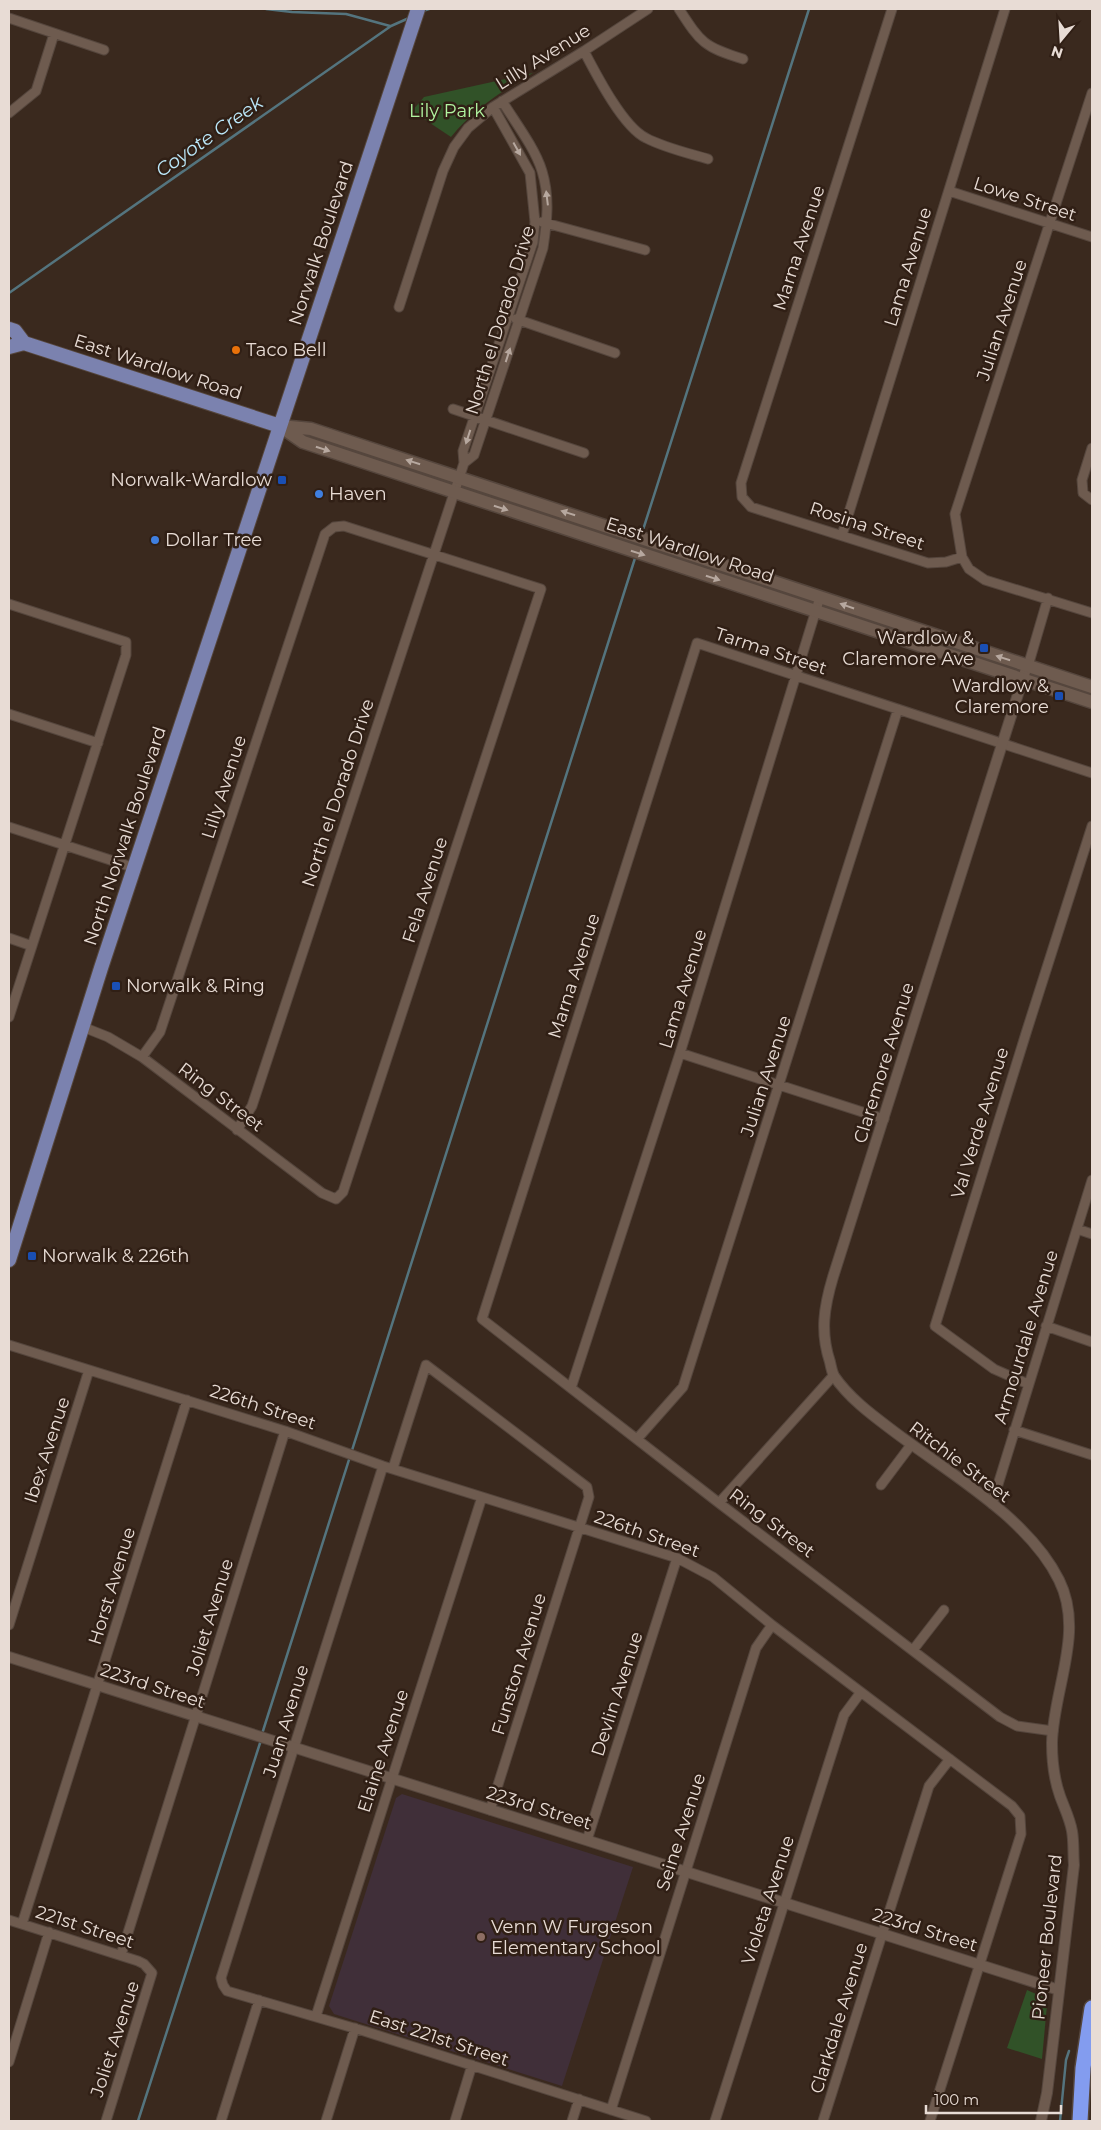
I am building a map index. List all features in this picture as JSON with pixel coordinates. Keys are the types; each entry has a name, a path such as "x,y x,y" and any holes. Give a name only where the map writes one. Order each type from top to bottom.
{"highway":[{"path":"1080,2121 1083,2068 1092,2008"}],"main road":[{"name":"Norwalk Boulevard","path":"280,426 418,9"},
{"name":"East Wardlow Road","path":"9,329 14,331 24,343 280,426 311,429 1092,687"},
{"path":"9,347 24,343"},
{"name":"East Wardlow Road","path":"280,426 303,442 1092,702"},
{"name":"North Norwalk Boulevard","path":"9,1260 82,1028 280,426"}],"street":[{"name":"Lilly Avenue","path":"399,307 446,163 454,147 468,128 493,107 648,9"},
{"path":"679,9 698,38 718,52 744,59"},
{"name":"Marna Avenue","path":"742,497 741,483 892,9"},
{"name":"Lama Avenue","path":"842,535 1005,9"},
{"path":"9,18 104,50"},
{"path":"9,113 36,91 54,34"},
{"path":"584,51 597,75 631,127 646,138 708,159"},
{"name":"Julian Avenue","path":"962,557 955,514 1092,93"},
{"name":"North el Dorado Drive","path":"464,463 474,455 543,248 547,223 548,205 543,172 502,102"},
{"name":"North el Dorado Drive","path":"237,1130 252,1106 464,463 463,451 533,242 535,222 534,195 530,173 493,107"},
{"path":"526,166 537,159"},
{"name":"Lowe Street","path":"949,191 1092,237"},
{"path":"535,222 547,223 645,250"},
{"path":"508,316 615,352"},
{"path":"490,372 501,376"},
{"path":"453,409 584,453"},
{"path":"1092,448 1082,480 1083,493 1092,500"},
{"name":"Rosina Street","path":"742,497 751,507 928,563 946,562 962,557"},
{"name":"Lilly Avenue","path":"142,1057 160,1032 325,534 334,527 344,526 434,554"},
{"name":"Fela Avenue","path":"336,1199 343,1192 541,589 434,554"},
{"path":"962,557 969,569 985,580 1092,613"},
{"name":"Lama Avenue","path":"571,1388 680,1053 820,597"},
{"name":"Claremore Avenue","path":"834,1376 826,1350 823,1321 826,1302 1048,598"},
{"path":"9,604 126,642 126,655 9,1017"},
{"name":"Marna Avenue","path":"482,1319 697,643"},
{"name":"Tarma Street","path":"697,643 1092,773"},
{"name":"Julian Avenue","path":"637,1439 683,1388 898,709"},
{"path":"9,714 98,743"},
{"name":"Val Verde Avenue","path":"1028,1384 994,1369 936,1326 1092,826"},
{"path":"9,828 135,868"},
{"path":"9,938 32,946"},
{"name":"Ring Street","path":"82,1028 108,1037 142,1057 322,1193 336,1199"},
{"path":"680,1053 884,1119"},
{"name":"Armourdale Avenue","path":"992,1504 1092,1180"},
{"path":"1077,1229 1092,1234"},
{"name":"Ring Street","path":"482,1319 719,1503 1000,1717 1017,1726 1053,1731"},
{"path":"1046,1326 1092,1342"},
{"name":"226th Street","path":"9,1345 285,1431 383,1466 677,1558 713,1577 1012,1806 1020,1816 1022,1834 930,2121"},
{"name":"Funston Avenue","path":"393,1468 426,1365 587,1487 589,1497 490,1810"},
{"name":"Ibex Avenue","path":"9,1625 89,1370"},
{"path":"719,1503 834,1376"},
{"name":"Ritchie Street","path":"834,1376 861,1406 992,1504 1037,1545 1059,1580"},
{"name":"Horst Avenue","path":"22,1924 187,1400"},
{"path":"1014,1430 1092,1455"},
{"name":"Joliet Avenue","path":"121,1955 285,1431"},
{"path":"881,1485 911,1445"},
{"name":"Juan Avenue","path":"223,1985 222,1978 383,1466"},
{"name":"Elaine Avenue","path":"316,2016 482,1497"},
{"name":"Devlin Avenue","path":"587,1840 677,1558"},
{"name":"Pioneer Boulevard","path":"1041,2121 1047,2093 1074,1865 1072,1830 1059,1793 1054,1770 1053,1731 1068,1638 1068,1614 1064,1592 1059,1580"},
{"path":"913,1650 944,1610"},
{"name":"Seine Avenue","path":"611,2110 756,1648 772,1624"},
{"name":"223rd Street","path":"9,1657 1059,1990"},
{"name":"Violeta Avenue","path":"714,2121 844,1715 861,1692"},
{"name":"Clarkdale Avenue","path":"823,2121 929,1786 950,1760"},
{"name":"221st Street","path":"9,1920 121,1955 138,1961 149,1968"},
{"path":"9,2062 49,1932"},
{"name":"Joliet Avenue","path":"106,2121 152,1980 152,1973 149,1968"},
{"name":"East 221st Street","path":"223,1985 227,1991 355,2028 646,2121"},
{"path":"221,2121 259,2000"},
{"path":"326,2121 355,2028"},
{"path":"455,2121 472,2065"},
{"path":"572,2121 578,2099"}],"shaded area":[{"name":"Venn W Furgeson Elementary School","path":"402,1794 633,1867 562,2086 334,2014 329,2006 396,1798"}],"green space":[{"name":"Lily Park","path":"533,73 489,101 451,137 412,111 424,97"},
{"path":"1027,1990 1045,1998 1047,2005 1042,2059 1007,2048"}],"waterway":[{"path":"266,9 346,14 390,26"},
{"name":"Coyote Creek","path":"423,11 429,9"},
{"path":"642,533 809,9"},
{"name":"Coyote Creek","path":"9,293 391,26 409,18"},
{"path":"262,1734 636,555"},
{"path":"138,2121 261,1740"},
{"path":"1060,2121 1066,2060 1069,2051"}],"place":[{"name":"Taco Bell","path":"236,350"},
{"name":"Norwalk-Wardlow","path":"282,480"},
{"name":"Haven","path":"319,494"},
{"name":"Dollar Tree","path":"155,540"},
{"name":"Wardlow & Claremore Ave","path":"984,648"},
{"name":"Wardlow & Claremore","path":"1059,696"},
{"name":"Norwalk & Ring","path":"116,986"},
{"name":"Norwalk & 226th","path":"32,1256"},
{"name":"Venn W Furgeson Elementary School","path":"481,1937"}]}
